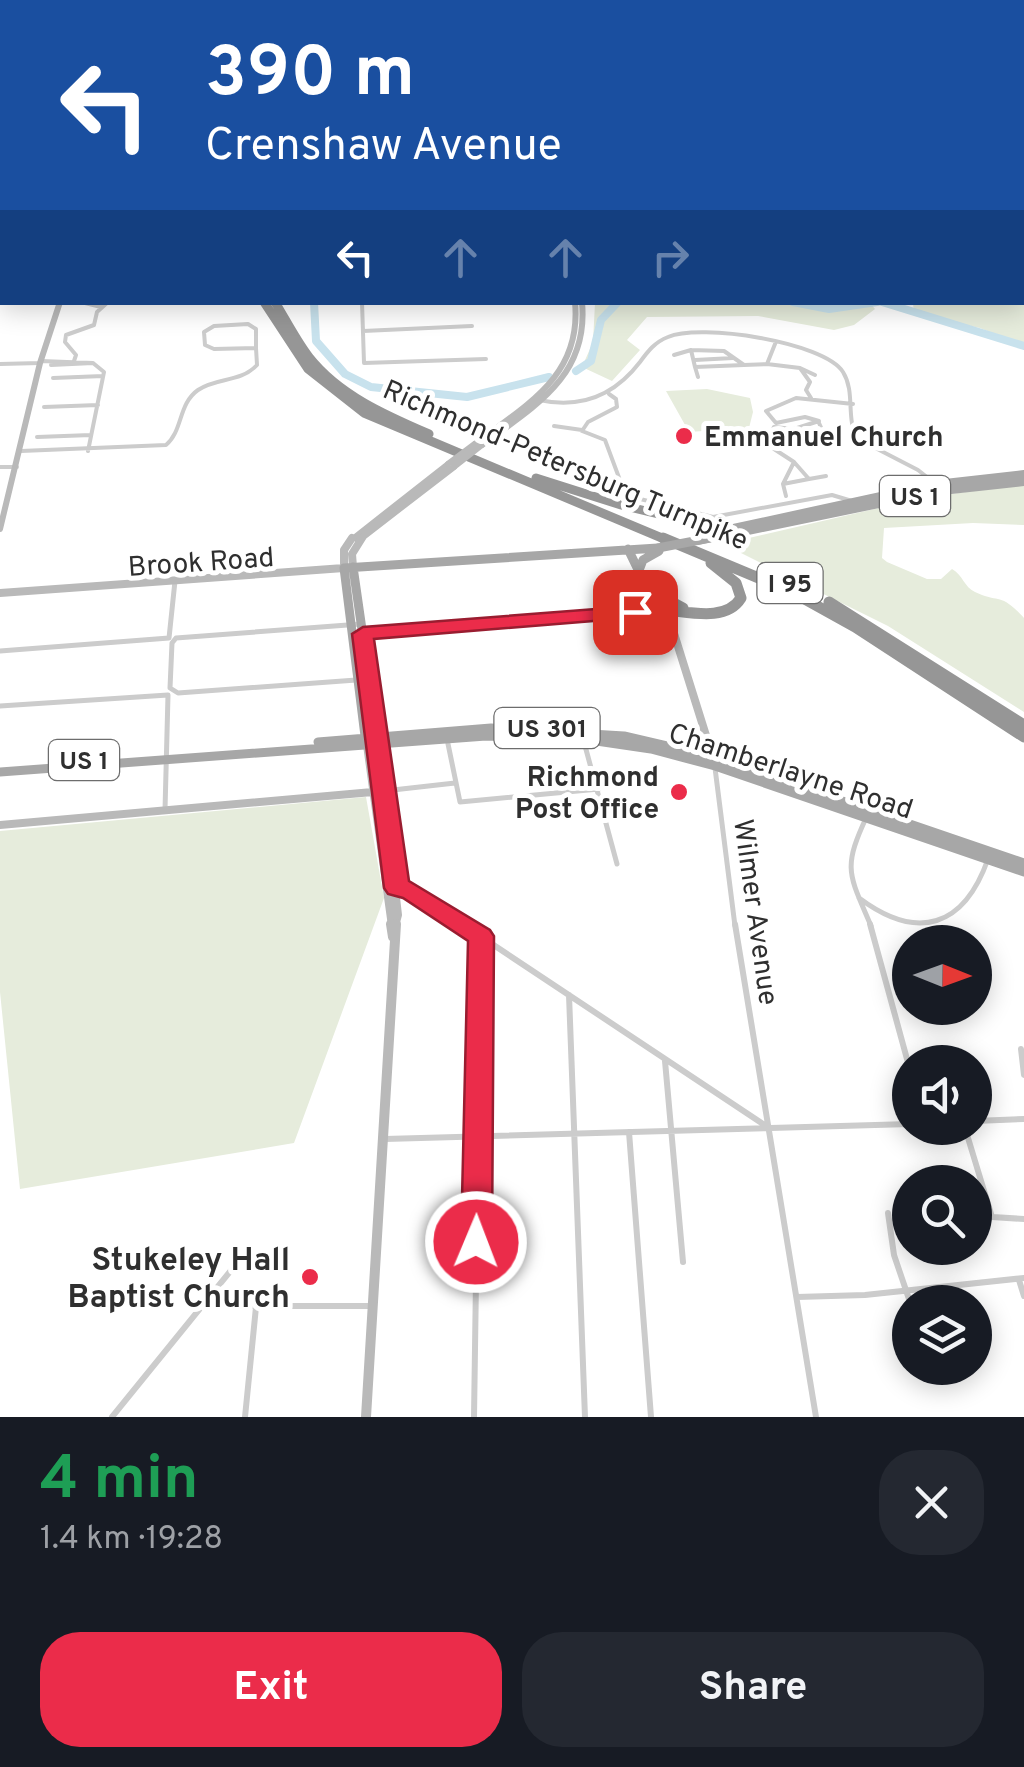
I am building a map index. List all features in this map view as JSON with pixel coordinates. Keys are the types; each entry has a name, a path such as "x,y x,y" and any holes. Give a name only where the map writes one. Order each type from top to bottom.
{"highway":[{"name":"Richmond-Petersburg Turnpike","path":"266,305 308,370 364,413 820,606 959,695"},
{"name":"Richmond-Petersburg Turnpike","path":"277,305 310,358 356,398 412,427 807,591 870,626 1024,725"},
{"path":"536,478 622,506 708,526 712,536"},
{"path":"666,610 726,612 738,605 741,594 725,572 682,546"},
{"path":"655,592 687,610"},
{"path":"959,695 1024,747"},
{"name":"I 95","path":"959,695 1024,737"}],"main road":[{"path":"366,1417 393,937 397,926 384,791 372,741 348,570 352,552 362,536 537,399 562,370 574,348 579,305"},
{"path":"0,529 58,306"},
{"name":"Brook Road","path":"0,596 656,547 939,487 1024,474"},
{"name":"Brook Road","path":"939,487 1024,482"},
{"name":"Brook Road","path":"712,536 736,534 855,505"},
{"path":"638,573 643,560 656,547 712,536"},
{"name":"Wilmer Avenue","path":"628,549 638,573 666,610 714,761"},
{"name":"Chamberlayne Road","path":"0,770 372,741 481,728 566,730 642,740 714,761 989,856 1024,872"},
{"name":"Chamberlayne Road","path":"372,741 583,739 714,761"},
{"path":"372,741 372,792 393,887"},
{"path":"0,825 384,791"},
{"name":"Chamberlayne Road","path":"989,856 1024,863"}],"street":[{"path":"91,305 101,308"},
{"path":"73,362 76,355 64,342 65,336 94,325 104,305"},
{"path":"362,305 364,363 486,359"},
{"path":"20,452 149,449 171,443 177,435 182,410 198,388 250,373 258,364 255,328 248,324 206,329 204,345 210,348 256,348"},
{"path":"363,330 472,326"},
{"path":"537,399 574,405 609,394 622,385 654,345 676,334 712,332 813,352 834,362 844,374 853,404 852,426 859,440 918,468 939,487"},
{"path":"766,364 774,344"},
{"path":"674,355 692,350 724,351 744,364"},
{"path":"692,350 698,377"},
{"path":"799,368 804,357"},
{"path":"695,364 736,358"},
{"path":"0,364 73,362 103,368 88,451"},
{"path":"695,364 792,366 814,376"},
{"path":"790,376 792,366"},
{"path":"799,368 810,382 806,390 811,398"},
{"path":"52,378 104,376"},
{"path":"582,430 617,407 616,399 609,394"},
{"path":"775,425 766,411 784,399 853,404"},
{"path":"44,407 98,405"},
{"path":"775,425 805,417 819,423 824,434"},
{"path":"775,425 771,435 774,448 809,479"},
{"path":"554,426 582,430 608,444 626,493 682,511 724,517 832,495 855,505"},
{"path":"37,438 92,435"},
{"path":"753,436 771,435"},
{"path":"786,496 783,484 794,462"},
{"path":"0,467 17,466"},
{"path":"783,484 826,476"},
{"path":"165,810 175,583"},
{"path":"0,651 173,638 357,629 400,631 666,610"},
{"path":"0,706 364,679"},
{"path":"446,739 459,801 468,804 598,789"},
{"path":"583,739 617,864"},
{"name":"Wilmer Avenue","path":"714,761 741,973 816,1417"},
{"path":"384,791 455,783"},
{"path":"868,814 849,861 903,1045"},
{"path":"857,896 886,916 924,921 954,913 974,894 989,856"},
{"path":"393,887 411,891 769,1128"},
{"path":"870,926 886,916"},
{"path":"474,1417 481,936"},
{"path":"570,995 585,1417"},
{"path":"1021,1049 1024,1074"},
{"path":"665,1058 683,1262"},
{"path":"752,1116 764,1107"},
{"path":"992,1120 1024,1119"},
{"path":"382,1139 892,1125"},
{"path":"629,1132 651,1417"},
{"path":"970,1145 992,1217 1024,1220"},
{"path":"888,1213 894,1255 904,1285"},
{"path":"112,1417 241,1258"},
{"path":"954,1285 1022,1278 1024,1296"},
{"path":"797,1298 892,1291"},
{"path":"203,1306 372,1306"},
{"path":"245,1417 256,1307"}],"green space":[{"path":"595,305 872,305 875,309 854,325 834,330 758,316 647,317 627,340 640,350 612,381 582,367 593,342"},
{"path":"913,305 1024,305 1024,346 980,328 914,313"},
{"path":"707,389 750,398 753,412 746,440 707,439 703,431 689,432 666,391"},
{"path":"1024,484 1024,525 973,523 884,528 882,558 927,579 941,579 952,569 971,590 1004,601 1024,618 1024,712 888,626 723,544 922,498"},
{"path":"366,797 384,898 294,1143 20,1189 0,992 0,831"}],"waterway":[{"path":"314,305 316,341 345,374 371,387 467,397 549,377"},
{"path":"576,371 591,361 601,320 615,305"},
{"path":"808,305 829,309 856,305"},
{"path":"892,305 1024,346"}],"place":[{"name":"Emmanuel Church","path":"684,436"},
{"name":"Richmond Post Office","path":"679,792"},
{"name":"Stukeley Hall Baptist Church","path":"310,1277"}],"route":[{"path":"476,1242 481,936 411,891 397,888 363,634 635,612"}]}
